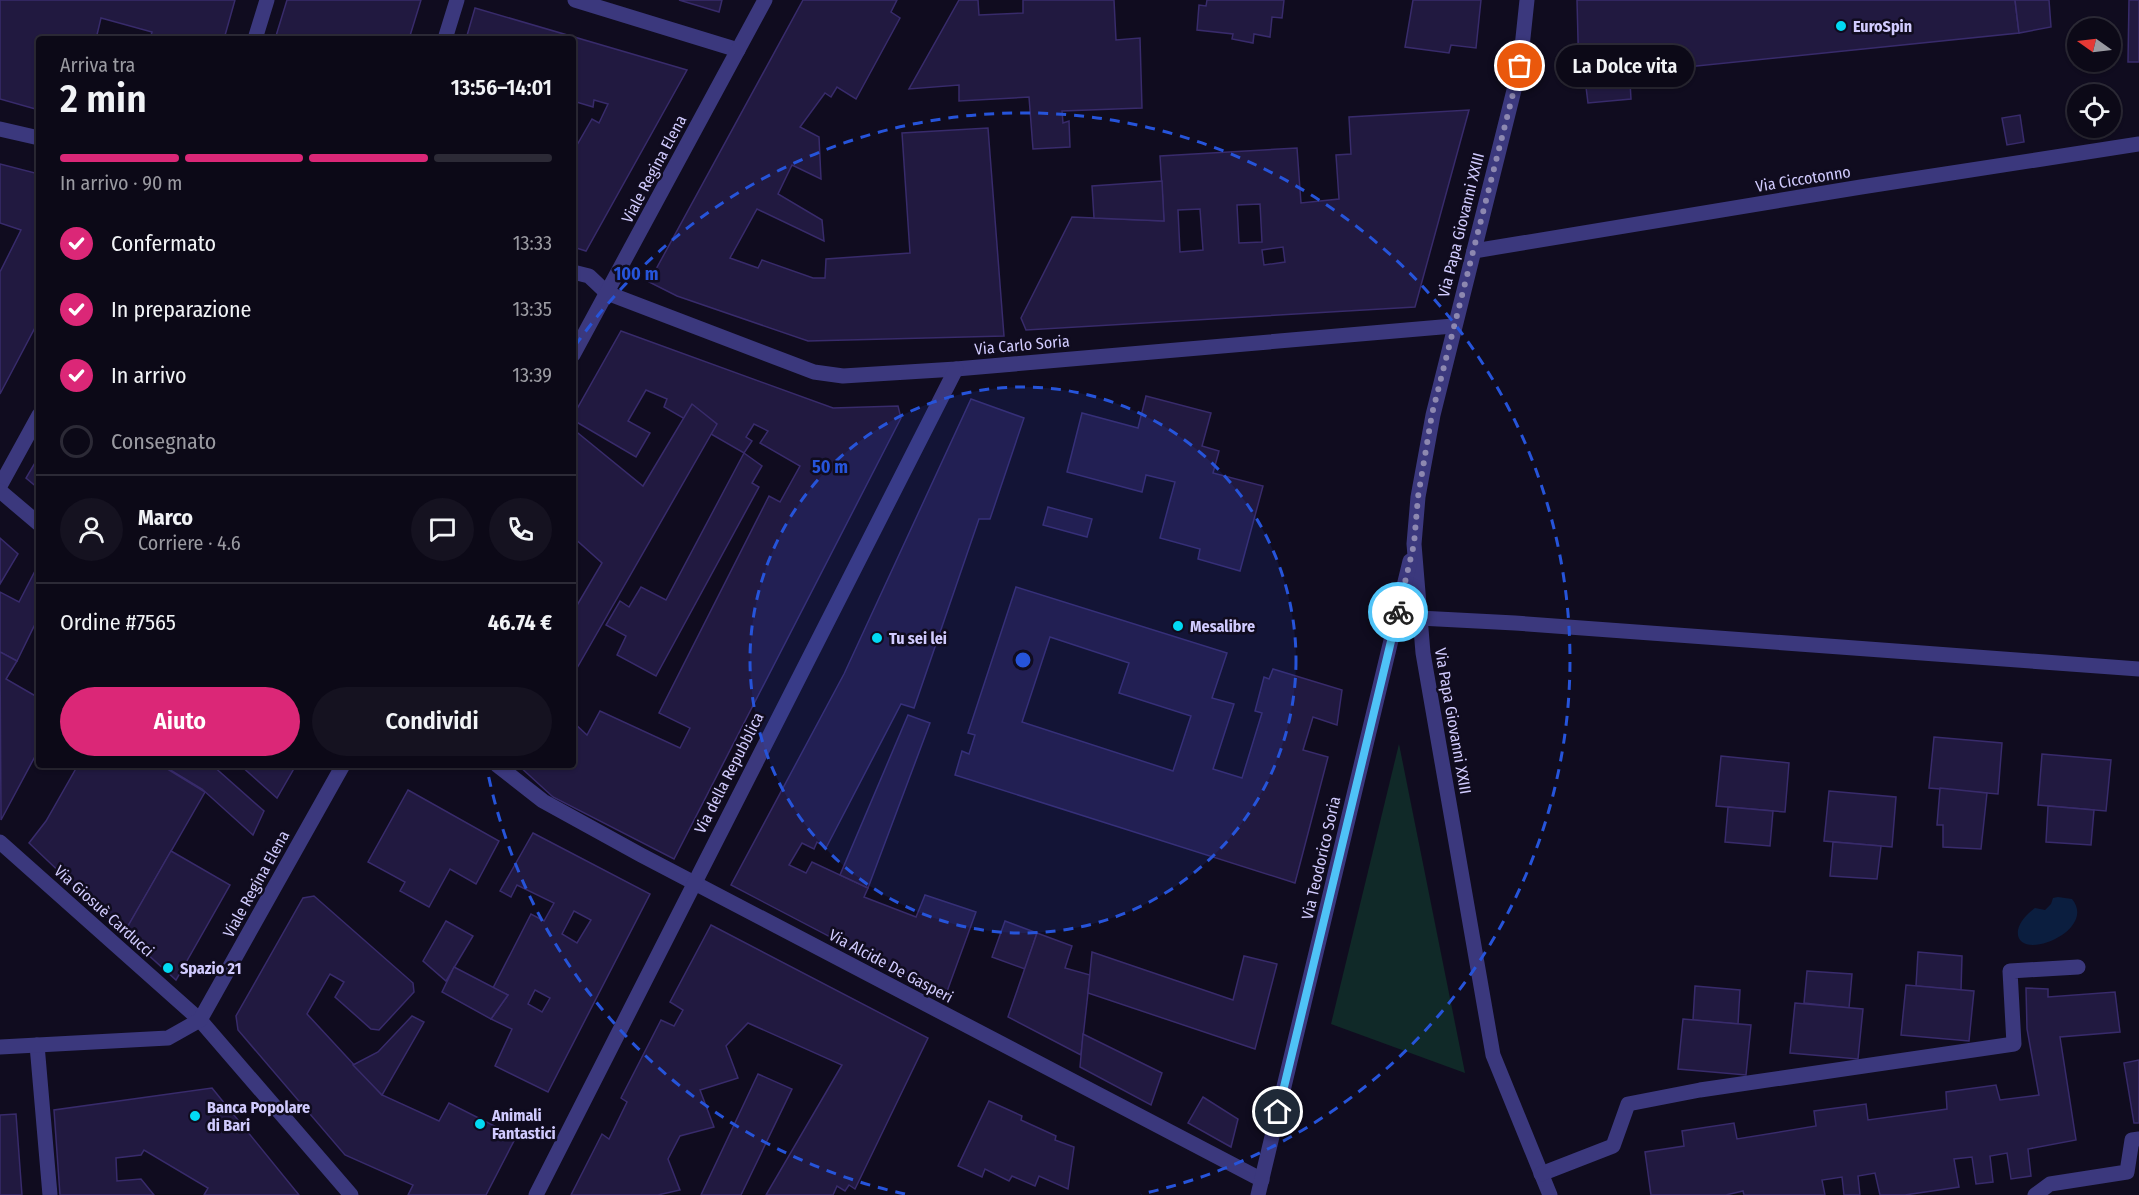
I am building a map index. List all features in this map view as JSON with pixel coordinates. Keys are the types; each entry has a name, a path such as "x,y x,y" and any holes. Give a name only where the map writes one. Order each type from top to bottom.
{"street":[{"path":"256,36 267,0"},
{"path":"446,36 457,0"},
{"path":"575,0 738,50"},
{"name":"Viale Regina Elena","path":"576,350 765,0"},
{"name":"Via Papa Giovanni XXIII","path":"1527,0 1520,66 1453,326 1426,445 1414,544 1423,653 1493,1055 1550,1195"},
{"path":"0,129 36,137"},
{"name":"Via Ciccotonno","path":"1474,251 2139,144"},
{"name":"Via Carlo Soria","path":"576,273 589,276 608,293 814,372 843,376 956,369 1453,326"},
{"name":"Via della Repubblica","path":"536,1195 956,369"},
{"path":"0,486 36,420"},
{"path":"0,491 36,521"},
{"name":"Via Teodorico Soria","path":"1260,1188 1414,544"},
{"path":"1419,618 2139,669"},
{"name":"Viale Regina Elena","path":"200,1020 341,768"},
{"name":"Via Alcide De Gasperi","path":"501,768 543,801 1260,1188"},
{"name":"Via Giosuè Carducci","path":"2,849 200,1020 351,1195"},
{"path":"1541,1174 1613,1146 1628,1104 1700,1090 2014,1044 2010,971 2078,967"},
{"path":"0,1047 168,1038 200,1020"},
{"path":"37,1045 50,1195"},
{"path":"2035,1195 2050,1184 2127,1172 2133,1140 2139,1139"}],"green space":[{"path":"1399,744 1465,1073 1331,1024"}],"water":[{"path":"2053,898 2072,899 2077,911 2074,923 2065,933 2053,940 2028,945 2020,940 2018,930 2025,918 2035,908 2045,910"}],"building":[{"path":"0,0 235,0 225,36 151,36 152,32 101,18 97,36 36,36 36,109 0,99"},
{"path":"287,0 421,0 410,36 276,36"},
{"path":"679,0 722,0 719,12"},
{"path":"803,0 897,0 891,12 900,18 856,99 837,87 831,97 825,93 800,127 819,137 821,179 792,165 778,194 822,220 824,241 757,209 730,258 758,268 762,260 813,278 825,278 826,259 910,253 902,133 988,128 1004,336 808,341 677,296 649,282"},
{"path":"959,0 978,0 979,15 1023,13 1023,0 1114,0 1116,40 1140,38 1142,108 1062,111 1063,123 1069,121 1070,147 1033,149 1029,97 959,101 959,85 909,89"},
{"path":"1207,0 1284,0 1282,18 1272,17 1270,37 1254,34 1253,43 1232,39 1233,34 1197,30 1199,5 1206,6"},
{"path":"1413,0 1481,0 1476,48 1451,45 1449,53 1405,47"},
{"path":"1577,0 2015,0 2019,33 1579,78"},
{"path":"2015,0 2049,0 2051,27 2019,33"},
{"path":"2129,0 2139,0 2139,62 2128,62"},
{"path":"475,8 571,36 467,36"},
{"path":"576,38 687,70 586,251 576,248 576,147 592,119 599,123 608,104 594,100 593,107 576,102"},
{"path":"1630,82 1631,99 1588,103 1586,87"},
{"path":"1469,110 1415,307 1026,330 1021,318 1072,217 1164,221 1160,156 1297,148 1301,203 1339,199 1336,155 1351,154 1349,117","holes":["1260,204 1262,242 1239,243 1237,205","1200,209 1203,250 1180,252 1178,210","1283,247 1285,262 1264,265 1262,250"]},
{"path":"2020,115 2024,142 2007,145 2002,118"},
{"path":"0,164 36,173 36,326 0,394 0,272 21,230 0,223"},
{"path":"1162,181 1164,221 1094,218 1092,186"},
{"path":"621,331 833,408 898,406 901,418 674,859 553,797 521,768 576,768 576,725 587,735 600,711 680,748 690,728 659,713 769,496 780,502 800,466 760,443 768,431 754,424 746,437 752,441 744,453 664,407 667,399 646,390 628,421 650,433 636,457 576,422 576,411"},
{"path":"1146,396 1211,413 1202,446 1219,451 1213,473 1263,486 1240,571 1198,559 1200,549 1160,538 1175,482 1146,475 1142,492 1067,472 1082,413 1138,428"},
{"path":"971,399 1024,418 990,519 979,519 914,708 901,704 826,848 817,842 814,849 802,843 789,865 806,873 812,862 868,888 864,897 916,917 925,895 976,912 945,997 731,885 844,674"},
{"path":"692,404 717,424 576,670 576,607 602,563 576,540 576,431 643,486"},
{"path":"744,453 762,466 752,483 759,487 656,676 617,655 626,636 606,625 620,601 629,607 641,587 666,600"},
{"path":"36,461 36,486 26,478"},
{"path":"1048,507 1092,519 1087,537 1043,525"},
{"path":"0,538 18,554 0,584"},
{"path":"36,569 36,622 17,661 0,652 0,592 19,602"},
{"path":"1016,587 1227,653 1212,698 1234,704 1213,769 1242,778 1262,713 1255,711 1264,677 1269,679 1273,669 1342,690 1337,725 1313,717 1303,750 1328,757 1295,883 955,775 962,751 969,754 975,735 968,733","holes":["1050,637 1129,663 1119,693 1191,716 1173,771 1022,722"]},
{"path":"0,652 17,661 6,679 36,696 36,755 1,820"},
{"path":"908,715 930,723 868,888 840,875"},
{"path":"1934,737 2002,743 1998,794 1929,788"},
{"path":"2042,754 2111,760 2106,811 2038,805"},
{"path":"1721,756 1789,763 1785,812 1716,806"},
{"path":"76,768 166,768 205,792 124,933 29,843 46,821"},
{"path":"167,768 215,768 264,811 253,835 202,789"},
{"path":"243,768 294,768 277,798"},
{"path":"1940,788 1987,793 1981,849 1943,847 1943,825 1937,825"},
{"path":"408,790 499,841 476,884 450,869 429,907 400,891 405,882 368,862"},
{"path":"1829,791 1896,797 1892,847 1824,841"},
{"path":"2048,806 2094,810 2091,845 2046,842"},
{"path":"1728,807 1773,811 1770,846 1725,842"},
{"path":"533,833 650,894 548,1092 495,1066 512,1029 491,1019 508,995 493,988 531,914 544,921 554,903 517,885 511,897 500,891","holes":["574,911 591,920 577,943 562,934","535,990 550,998 542,1012 528,1004"]},
{"path":"1833,842 1881,846 1877,879 1830,876"},
{"path":"171,851 230,885 176,980 124,933"},
{"path":"314,896 413,983 414,992 379,1030 371,1029 335,997 344,982 330,974 307,1014 382,1095 439,1121 449,1103 516,1137 486,1195 408,1195 413,1185 345,1155 238,1030 236,1016 303,898"},
{"path":"446,921 473,936 446,981 423,961"},
{"path":"1005,921 1037,933 1025,969 992,957"},
{"path":"711,925 928,1038 855,1189 849,1185 845,1191 837,1186 833,1195 766,1195 842,1065 748,1023 726,1046 738,1078 700,1090 714,1127 680,1136 668,1159 680,1190 658,1195 571,1195 602,1134 609,1139 627,1102 621,1098 661,1020 674,1026 683,1010 670,1002"},
{"path":"1037,933 1072,946 1065,968 1090,975 1081,1055 1008,1017"},
{"path":"1092,952 1233,1000 1244,956 1277,964 1255,1049 1088,993"},
{"path":"1918,952 1962,956 1961,990 1916,986"},
{"path":"454,967 508,995 491,1019 442,992"},
{"path":"1807,971 1852,974 1849,1008 1804,1003"},
{"path":"1906,985 1974,991 1969,1041 1901,1035"},
{"path":"1695,986 1740,990 1738,1024 1693,1020"},
{"path":"2026,988 2048,989 2048,997 2115,992 2120,1032 2060,1037 2076,1140 2028,1149 2031,1176 2011,1179 2007,1153 1990,1156 1993,1182 1976,1184 1972,1157 1954,1159 1959,1187 1905,1195 1880,1195 1875,1173 1858,1176 1860,1195 1844,1195 1842,1177 1822,1180 1825,1195 1744,1195 1743,1191 1726,1195 1651,1195 1645,1152 1684,1146 1682,1131 1734,1123 1737,1139 1816,1126 1814,1111 1866,1104 1868,1120 1947,1109 1946,1092 1996,1085 2000,1100 2039,1095 2027,1029"},
{"path":"1795,1003 1863,1009 1858,1059 1790,1053"},
{"path":"412,1016 424,1022 382,1095 353,1065 378,1052"},
{"path":"1683,1019 1751,1025 1746,1075 1678,1069"},
{"path":"1083,1034 1162,1073 1151,1105 1080,1067"},
{"path":"2139,1060 2139,1123 2134,1123 2124,1063"},
{"path":"758,1074 792,1089 741,1195 701,1195"},
{"path":"212,1088 299,1195 204,1195 208,1188 144,1150 141,1155 116,1158 117,1181 141,1179 154,1195 60,1195 54,1110"},
{"path":"1203,1097 1238,1119 1231,1147 1188,1123"},
{"path":"989,1101 1022,1116 1021,1120 1056,1136 1055,1140 1074,1147 1068,1189 1039,1176 1035,1186 1012,1176 1009,1181 985,1169 982,1177 958,1166"},
{"path":"16,1114 22,1195 0,1195 0,1115"}],"way so far":[{"path":"1398,612 1414,544 1418,497 1432,414 1520,66"}],"place":[{"name":"EuroSpin","path":"1841,26"},
{"name":"La Dolce vita","path":"1520,66"},
{"name":"Mesalibre","path":"1178,626"},
{"name":"Tu sei lei","path":"877,638"},
{"name":"Spazio 21","path":"168,968"},
{"name":"Banca Popolare di Bari","path":"195,1116"},
{"name":"Animali Fantastici","path":"480,1124"}],"route":[{"path":"1278,1112 1398,612"}]}
